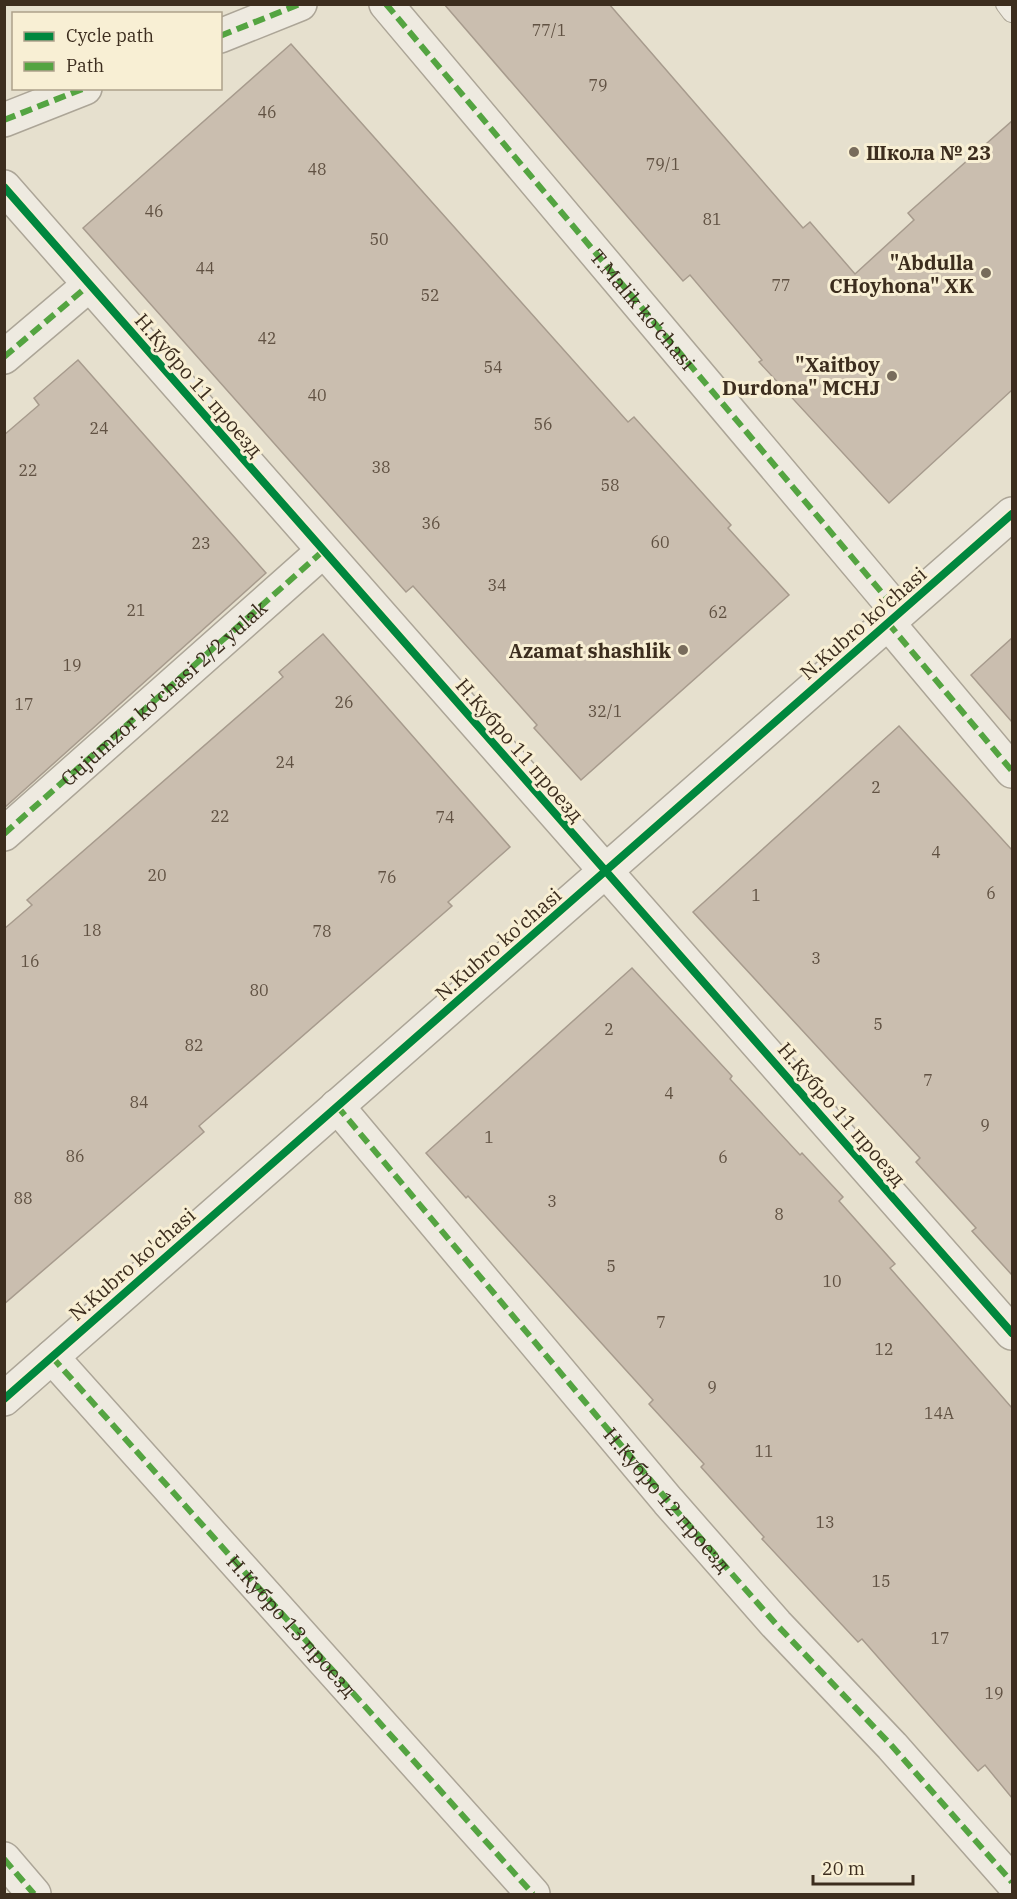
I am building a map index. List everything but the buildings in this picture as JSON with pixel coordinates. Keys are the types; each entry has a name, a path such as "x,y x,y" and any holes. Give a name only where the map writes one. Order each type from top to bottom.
{"street":[{"path":"222,35 300,4"},
{"name":"T.Malik ko'chasi","path":"386,4 893,618 1012,771"},
{"path":"4,120 80,90"},
{"name":"Н.Кубро 11 проезд","path":"4,187 1012,1333"},
{"path":"4,357 89,285"},
{"name":"N.Kubro ko'chasi","path":"4,1399 1012,513"},
{"name":"Gujumzor ko'chasi 2/2 yulak","path":"4,834 323,551"},
{"name":"Н.Кубро 12 проезд","path":"338,1106 668,1500 776,1624 892,1746 1012,1882"},
{"name":"Н.Кубро 13 проезд","path":"52,1356 533,1894"},
{"path":"4,1859 34,1894"}],"lane":[{"path":"1006,4 1012,12"}],"marked path":[{"path":"222,35 300,4"},
{"path":"386,4 899,613"},
{"path":"4,120 80,90"},
{"path":"4,357 89,285"},
{"path":"4,834 323,551"},
{"path":"888,623 1012,771"},
{"path":"337,1106 668,1501 776,1624 892,1746 1012,1882"},
{"path":"52,1357 533,1894"},
{"path":"4,1859 34,1894"}],"cycle path":[{"path":"4,187 1012,1333"},
{"path":"4,1399 1012,514"}],"place":[{"name":"Школа № 23","path":"854,152"},
{"name":"\"Abdulla CHoyhona\" XK","path":"986,273"},
{"name":"\"Xaitboy Durdona\" MCHJ","path":"892,376"},
{"name":"Azamat shashlik","path":"683,650"}]}
